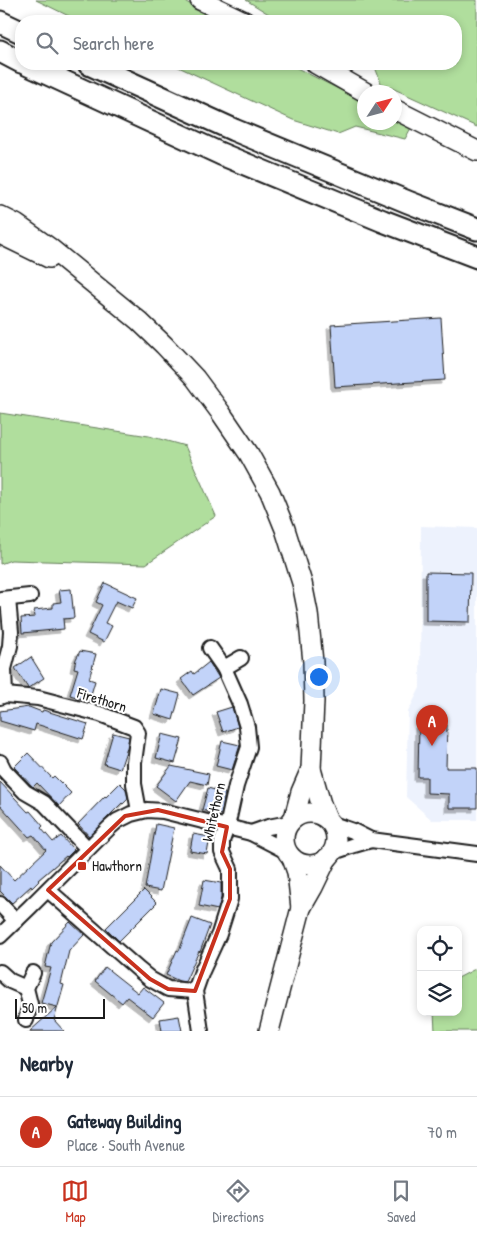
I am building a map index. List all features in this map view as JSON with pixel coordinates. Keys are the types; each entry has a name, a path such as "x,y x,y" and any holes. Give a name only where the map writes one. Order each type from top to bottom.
{"highway":[{"path":"0,22 15,29"},
{"path":"0,51 15,59"},
{"path":"39,70 221,154 383,221 477,257"},
{"path":"101,70 234,130 477,229"}],"main road":[{"path":"200,0 231,15"},
{"path":"221,0 237,15"},
{"path":"326,70 357,87"},
{"path":"402,113 477,150"},
{"path":"0,216 16,224 50,248 139,321 195,378 221,412 249,454 270,492 294,556 308,613 312,648 314,709 311,769 321,804 336,838 334,846 301,908 269,1031"},
{"path":"0,234 79,273"},
{"path":"301,908 297,872 285,845 284,837 285,830 291,820 311,769"},
{"path":"291,820 300,814 314,813 321,815 328,821"},
{"path":"290,855 303,864 322,861 329,855"}],"street":[{"name":"Firethorn","path":"30,596 4,599 11,632 10,646 4,669 2,696 38,698 100,714 134,727 138,733 134,762 134,784 139,812"},
{"name":"Whitethorn","path":"201,1031 195,991 202,970 219,934 230,899 230,869 222,852 222,841 236,786 249,747 248,728 240,704 224,668 210,648"},
{"path":"224,668 241,658"},
{"path":"0,762 4,770 25,792 44,803 88,849"},
{"path":"0,936 117,821 125,816 139,812 163,811 251,833 290,855"},
{"path":"251,833 291,820"},
{"path":"328,821 371,840 477,854"},
{"path":"329,855 354,844 371,840"},
{"path":"48,890 150,979 168,989 195,991"},
{"path":"0,904 16,921"},
{"path":"0,972 10,981 26,988"},
{"path":"26,1020 30,1004 26,988 33,973"}],"highlighted area":[{"path":"158,810 227,827 222,852 230,869 230,899 195,991 168,989 150,979 48,890 125,816"}],"shaded area":[{"path":"421,526 477,528 477,820 432,820 406,797 408,712 420,688"}],"green space":[{"path":"36,0 183,0 208,15 67,15"},
{"path":"246,0 477,0 477,127 402,93 402,85 385,85 381,83 376,70 462,70 462,15 270,15"},
{"path":"185,70 301,70 357,98 357,127 338,134 293,120"},
{"path":"402,121 412,126 405,139 368,130 402,130"},
{"path":"0,413 149,436 185,446 216,516 146,564 11,560 0,564"},
{"path":"477,968 477,1031 435,1031 434,1016 462,1016 462,976"}],"building":[{"path":"441,318 445,380 335,387 331,325"},
{"path":"426,572 471,573 470,622 426,621"},
{"path":"105,583 137,598 132,608 116,601 105,623 112,626 104,642 88,634 102,605 96,602"},
{"path":"71,589 74,618 63,619 64,629 22,633 21,618 35,617 34,610 53,608 53,603 61,602 59,590"},
{"path":"80,651 96,654 89,679 95,681 89,701 70,695 78,669 74,668 76,659"},
{"path":"31,657 44,678 28,688 15,668"},
{"path":"209,662 219,678 193,695 181,679 192,671 194,674"},
{"path":"161,689 180,694 173,720 154,714"},
{"path":"29,707 88,724 83,739 36,724 34,731 0,721 0,711"},
{"path":"232,707 238,727 223,732 216,712"},
{"path":"419,724 447,725 446,768 477,768 477,808 449,808 449,794 427,793 427,777 418,777"},
{"path":"113,733 129,737 120,769 104,764"},
{"path":"162,734 182,739 175,763 156,758"},
{"path":"222,741 240,745 232,770 216,766"},
{"path":"28,753 52,778 54,776 71,793 59,806 37,783 33,787 14,767"},
{"path":"171,766 209,774 207,785 190,781 176,801 156,786"},
{"path":"0,782 28,812 30,811 43,826 41,828 53,842 61,836 74,850 38,880 32,888 31,886 12,903 0,891 0,865 14,880 46,850 33,835 29,837 0,805"},
{"path":"120,783 126,789 128,799 89,836 78,824"},
{"path":"208,788 225,793 221,815 202,810"},
{"path":"156,824 174,828 161,891 145,888"},
{"path":"193,834 210,837 207,854 190,851"},
{"path":"204,880 221,883 221,898 218,910 199,906"},
{"path":"144,890 157,903 119,941 106,928"},
{"path":"192,918 210,925 200,952 185,982 166,975 177,950 179,951"},
{"path":"70,922 84,935 69,951 61,984 64,985 54,1020 64,1031 30,1031 57,1007 41,1003 51,968 45,967 51,942"},
{"path":"105,967 138,993 143,987 164,1003 153,1017 127,997 122,1003 95,981"},
{"path":"179,1016 182,1031 162,1031 160,1019"}],"place":[{"name":"Gateway Building","path":"432,746"},
{"name":"Hawthorn","path":"82,866"}]}
